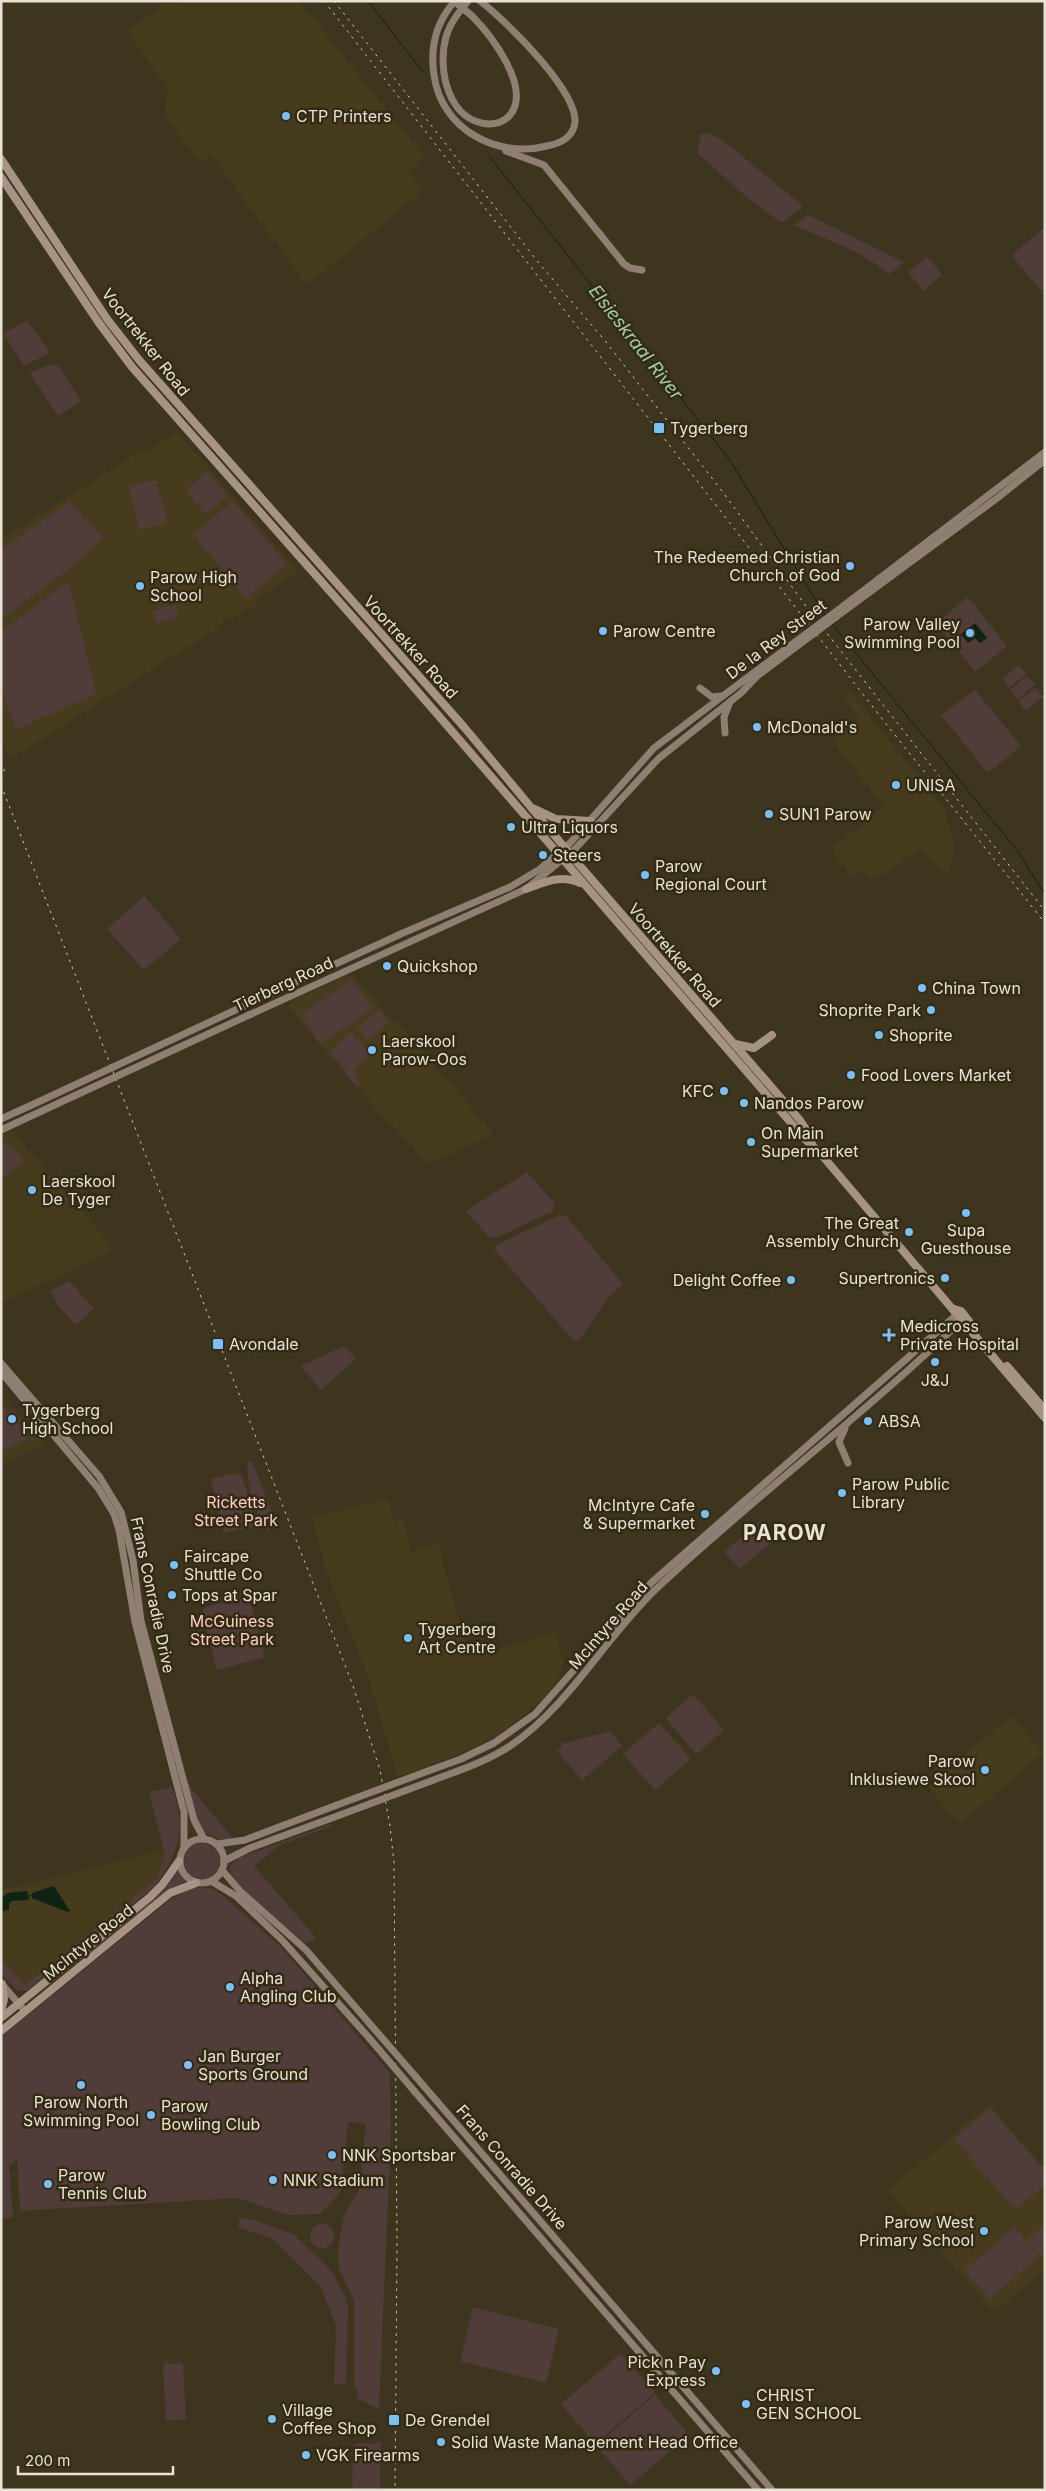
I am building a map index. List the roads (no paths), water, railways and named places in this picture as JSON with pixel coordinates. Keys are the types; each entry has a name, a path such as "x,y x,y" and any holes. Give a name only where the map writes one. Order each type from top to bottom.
{"main road":[{"path":"468,1 452,22 446,36 442,59 446,83 455,103 465,114 482,123 498,123 509,116 515,107 515,87 510,72 495,44 472,16 454,1 442,18 434,42 432,67 438,92 452,116 463,129 478,139 511,154 544,165 624,264 630,268 642,270"},
{"path":"480,1 525,44 568,96 575,111 574,128 561,141 535,149 510,150 500,148"},
{"name":"Voortrekker Road","path":"1,159 107,319 139,360 464,727 527,804 799,1119 809,1134 812,1144"},
{"name":"Voortrekker Road","path":"1,177 102,327 132,367 561,857 805,1140 812,1144 1045,1418"},
{"name":"De la Rey Street","path":"567,850 658,759 730,702 757,676 1045,452"},
{"name":"De la Rey Street","path":"567,850 630,772 654,748 744,680 996,500 1045,460"},
{"path":"700,688 712,697 722,696"},
{"path":"725,733 724,717 730,702"},
{"path":"630,772 639,771 661,750 684,737"},
{"path":"527,804 556,819 590,821"},
{"name":"Tierberg Road","path":"1,1130 526,889 567,850"},
{"name":"Tierberg Road","path":"1,1119 403,932 510,888 561,857"},
{"path":"526,889 562,878 584,885"},
{"path":"734,1043 754,1048 772,1035"},
{"name":"Voortrekker Road","path":"959,1315 1045,1410"},
{"name":"McIntyre Road","path":"224,1861 250,1848 483,1761 508,1747 530,1731 566,1696 655,1590 851,1420 959,1315"},
{"name":"McIntyre Road","path":"217,1844 245,1840 461,1759 494,1743 535,1714 652,1582 959,1315"},
{"name":"Frans Conradie Drive","path":"1,1363 99,1476 121,1512 128,1532 141,1621 194,1820 204,1838"},
{"name":"Frans Conradie Drive","path":"1,1372 92,1480 114,1514 119,1530 135,1622 184,1812 184,1847"},
{"path":"848,1463 839,1442 851,1420"},
{"path":"204,1838 217,1844 222,1851 224,1861 222,1870 211,1882 196,1883 184,1874 179,1861 184,1847 193,1840 204,1838"},
{"name":"McIntyre Road","path":"1,2018 150,1897 162,1885 179,1861"},
{"name":"Frans Conradie Drive","path":"222,1870 240,1891 306,1950 772,2490"},
{"name":"Frans Conradie Drive","path":"211,1882 236,1896 282,1940 370,2039 758,2490"},
{"name":"McIntyre Road","path":"1,2031 170,1893 196,1883"},
{"path":"2,1983 25,2011"},
{"path":"1,2011 4,1999 2,1983"}],"waterway":[{"name":"Elsieskraal River","path":"368,1 423,72"},
{"name":"Elsieskraal River","path":"489,156 729,459 826,617"},
{"name":"Elsieskraal River","path":"832,624 1019,853 1044,893"},
{"path":"28,1896 32,1895"}],"railway":[{"path":"324,1 883,720 1045,923"},
{"path":"334,1 538,262 606,342 722,491 811,613 1045,911"},
{"path":"1,762 6,775"},
{"path":"1,785 352,1683 380,1770 390,1826 394,1863 397,2244 395,2490"}],"place":[{"name":"CTP Printers","path":"286,116"},
{"name":"Tygerberg","path":"659,428"},
{"name":"The Redeemed Christian Church of God","path":"850,566"},
{"name":"Parow High School","path":"140,586"},
{"name":"Parow Centre","path":"603,631"},
{"name":"Parow Valley Swimming Pool","path":"970,633"},
{"name":"McDonald's","path":"757,727"},
{"name":"UNISA","path":"896,785"},
{"name":"SUN1 Parow","path":"769,814"},
{"name":"Ultra Liquors","path":"511,827"},
{"name":"Steers","path":"543,855"},
{"name":"Parow Regional Court","path":"645,875"},
{"name":"Quickshop","path":"387,966"},
{"name":"China Town","path":"922,988"},
{"name":"Shoprite Park","path":"931,1010"},
{"name":"Shoprite","path":"879,1035"},
{"name":"Laerskool Parow-Oos","path":"372,1050"},
{"name":"Food Lovers Market","path":"851,1075"},
{"name":"KFC","path":"724,1091"},
{"name":"Nandos Parow","path":"744,1103"},
{"name":"On Main Supermarket","path":"751,1142"},
{"name":"Laerskool De Tyger","path":"32,1190"},
{"name":"Supa Guesthouse","path":"966,1213"},
{"name":"The Great Assembly Church","path":"909,1232"},
{"name":"Supertronics","path":"945,1278"},
{"name":"Delight Coffee","path":"791,1280"},
{"name":"Medicross Private Hospital","path":"889,1335"},
{"name":"Avondale","path":"218,1344"},
{"name":"J&J","path":"935,1362"},
{"name":"Tygerberg High School","path":"12,1419"},
{"name":"ABSA","path":"868,1421"},
{"name":"Parow Public Library","path":"842,1493"},
{"name":"McIntyre Cafe & Supermarket","path":"705,1514"},
{"name":"Faircape Shuttle Co","path":"174,1565"},
{"name":"Tops at Spar","path":"172,1595"},
{"name":"Tygerberg Art Centre","path":"408,1638"},
{"name":"Parow Inklusiewe Skool","path":"985,1770"},
{"name":"Alpha Angling Club","path":"230,1987"},
{"name":"Jan Burger Sports Ground","path":"188,2065"},
{"name":"Parow North Swimming Pool","path":"81,2085"},
{"name":"Parow Bowling Club","path":"151,2115"},
{"name":"NNK Sportsbar","path":"332,2155"},
{"name":"NNK Stadium","path":"273,2180"},
{"name":"Parow Tennis Club","path":"48,2184"},
{"name":"Parow West Primary School","path":"984,2231"},
{"name":"Pick n Pay Express","path":"716,2371"},
{"name":"CHRIST GEN SCHOOL","path":"746,2404"},
{"name":"Village Coffee Shop","path":"272,2419"},
{"name":"De Grendel","path":"394,2420"},
{"name":"Solid Waste Management Head Office","path":"441,2442"},
{"name":"VGK Firearms","path":"306,2455"}],"district":[{"name":"PAROW","path":"785,1532"}],"park label":[{"name":"Ricketts Street Park","path":"236,1511"},
{"name":"McGuiness Street Park","path":"232,1630"}]}
